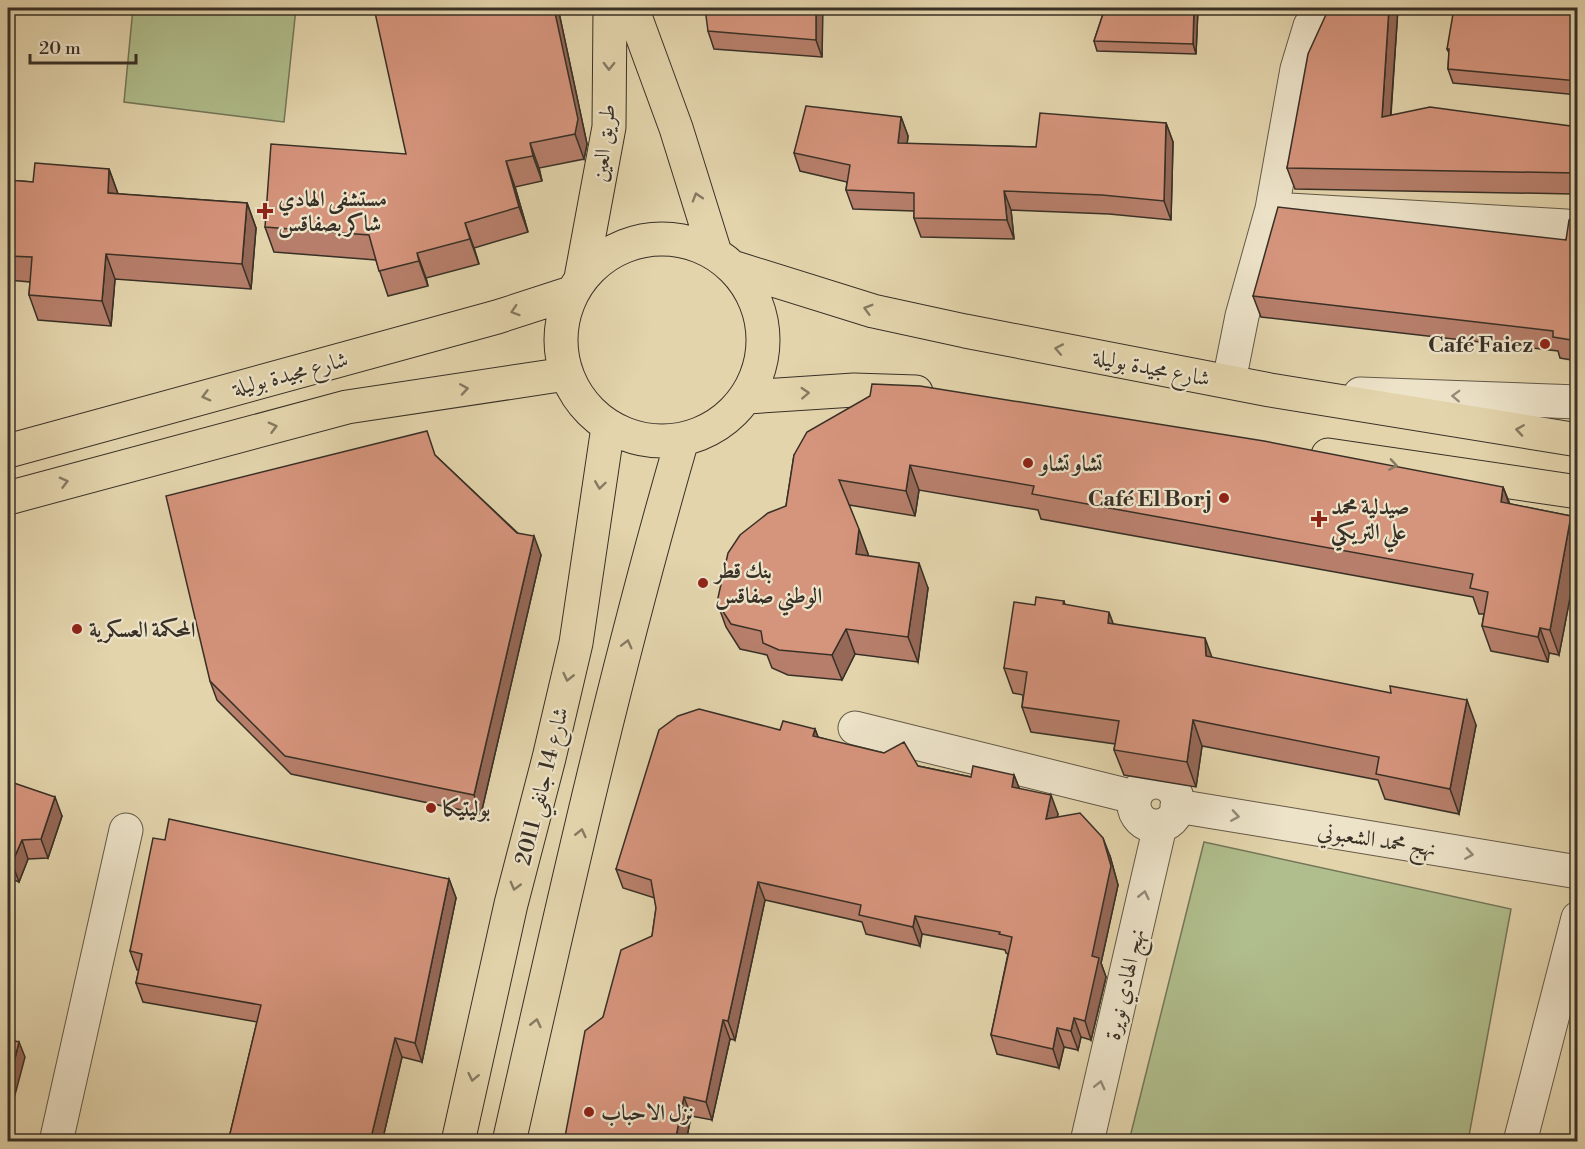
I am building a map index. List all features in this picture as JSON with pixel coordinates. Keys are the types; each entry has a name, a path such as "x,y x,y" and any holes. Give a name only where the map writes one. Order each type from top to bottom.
{"main road":[{"name":"طريق العين","path":"576,286 609,127 610,8"},
{"path":"632,8 724,260 750,290 761,316 764,344 759,372 747,397 729,417 707,432 682,440 657,442 632,438 608,427 590,412 576,394 566,374 560,347 562,320 576,286 598,260 619,248 643,240 668,238 692,243 724,260"},
{"name":"شارع مجيدة بوليلة","path":"724,260 873,311 964,332 1270,390 1578,440"},
{"name":"شارع مجيدة بوليلة","path":"8,451 497,318 576,286"},
{"path":"8,498 347,407 566,374"},
{"path":"747,397 854,390 947,394"},
{"name":"شارع 14 جانفي 2011","path":"458,1142 511,904 576,643 608,427"},
{"path":"509,1142 628,640 682,440"},
{"path":"1293,450 1578,492"}],"street":[{"path":"1229,381 1242,316 1272,209 1298,69 1310,26 1321,8"},
{"path":"1272,209 1566,226"},
{"path":"1270,390 1578,402"},
{"name":"نهج محمد الشعبوني","path":"855,728 1134,797 1135,812 1145,823 1169,816 1578,872"},
{"name":"نهج الهادي نويرة","path":"1087,1142 1169,816"},
{"path":"56,1142 126,830"},
{"path":"1520,1142 1578,918"}],"green space":[{"path":"133,8 296,8 284,122 124,102"},
{"path":"1204,842 1511,909 1468,1141 1129,1141"}],"building":[{"path":"374,8 554,8 578,119 575,134 530,143 533,156 506,161 519,207 465,223 470,239 417,253 419,261 379,271 369,235 265,227 271,144 406,154"},
{"path":"705,8 816,8 816,40 708,31"},
{"path":"1105,8 1194,8 1193,44 1094,41"},
{"path":"1329,8 1389,8 1382,117 1430,107 1578,127 1578,341 1553,337 1553,331 1253,296 1278,207 1566,240 1569,220 1577,207 1573,194 1576,173 1287,168 1308,54"},
{"path":"1454,8 1578,8 1578,81 1448,69 1449,49 1447,49"},
{"path":"806,106 901,117 898,143 1036,147 1040,113 1166,123 1164,201 1102,195 1004,191 1007,220 914,218 914,193 846,190 850,165 794,153"},
{"path":"35,163 109,169 108,193 247,203 242,264 106,254 102,301 29,295 32,257 8,256 8,180 33,182"},
{"path":"872,384 920,386 1264,441 1503,487 1501,502 1571,516 1550,630 1540,628 1538,637 1482,626 1488,592 1470,588 1473,574 1032,494 1034,486 910,465 906,491 839,480 859,529 856,554 919,563 908,637 846,629 832,655 779,650 763,643 761,631 731,624 717,602 728,553 740,535 768,513 786,506 794,455 807,432 870,396"},
{"path":"427,431 435,455 517,533 534,536 474,795 285,756 210,681 166,496"},
{"path":"1036,597 1109,612 1108,623 1205,638 1206,656 1391,693 1390,686 1467,700 1450,789 1376,774 1379,757 1193,720 1187,762 1114,750 1119,721 1022,707 1027,672 1004,668 1014,602 1035,605"},
{"path":"699,709 780,730 783,721 815,729 813,736 884,753 904,742 918,766 971,777 973,766 1014,775 1012,787 1051,795 1046,819 1080,813 1103,838 1111,866 1092,956 1099,958 1085,1021 1074,1018 1071,1031 1057,1028 1053,1049 991,1035 1012,937 999,934 1000,932 915,916 913,927 859,915 861,905 758,882 728,1021 723,1020 706,1102 684,1097 675,1142 564,1142 585,1031 603,1017 621,950 652,936 656,908 651,880 616,869 659,730 678,716"},
{"path":"8,781 55,797 41,839 22,840 12,863 8,861"},
{"path":"169,819 449,879 415,1043 395,1038 370,1142 228,1142 261,1005 136,983 142,954 130,951 153,838 165,840"},
{"path":"8,1039 19,1042 8,1086"}],"place":[{"name":"مستشفى الهادي شاكر بصفاقس","path":"265,211"},
{"name":"Café Faiez","path":"1545,344"},
{"name":"تشاو تشاو","path":"1028,463"},
{"name":"Café El Borj","path":"1224,498"},
{"name":"صيدلية محمد علي التريكي","path":"1319,519"},
{"name":"بنك قطر الوطني صفاقس","path":"703,583"},
{"name":"المحكمة العسكرية","path":"77,629"},
{"name":"بوليتيكا","path":"431,808"},
{"name":"نزل الاحباب","path":"589,1112"}]}
